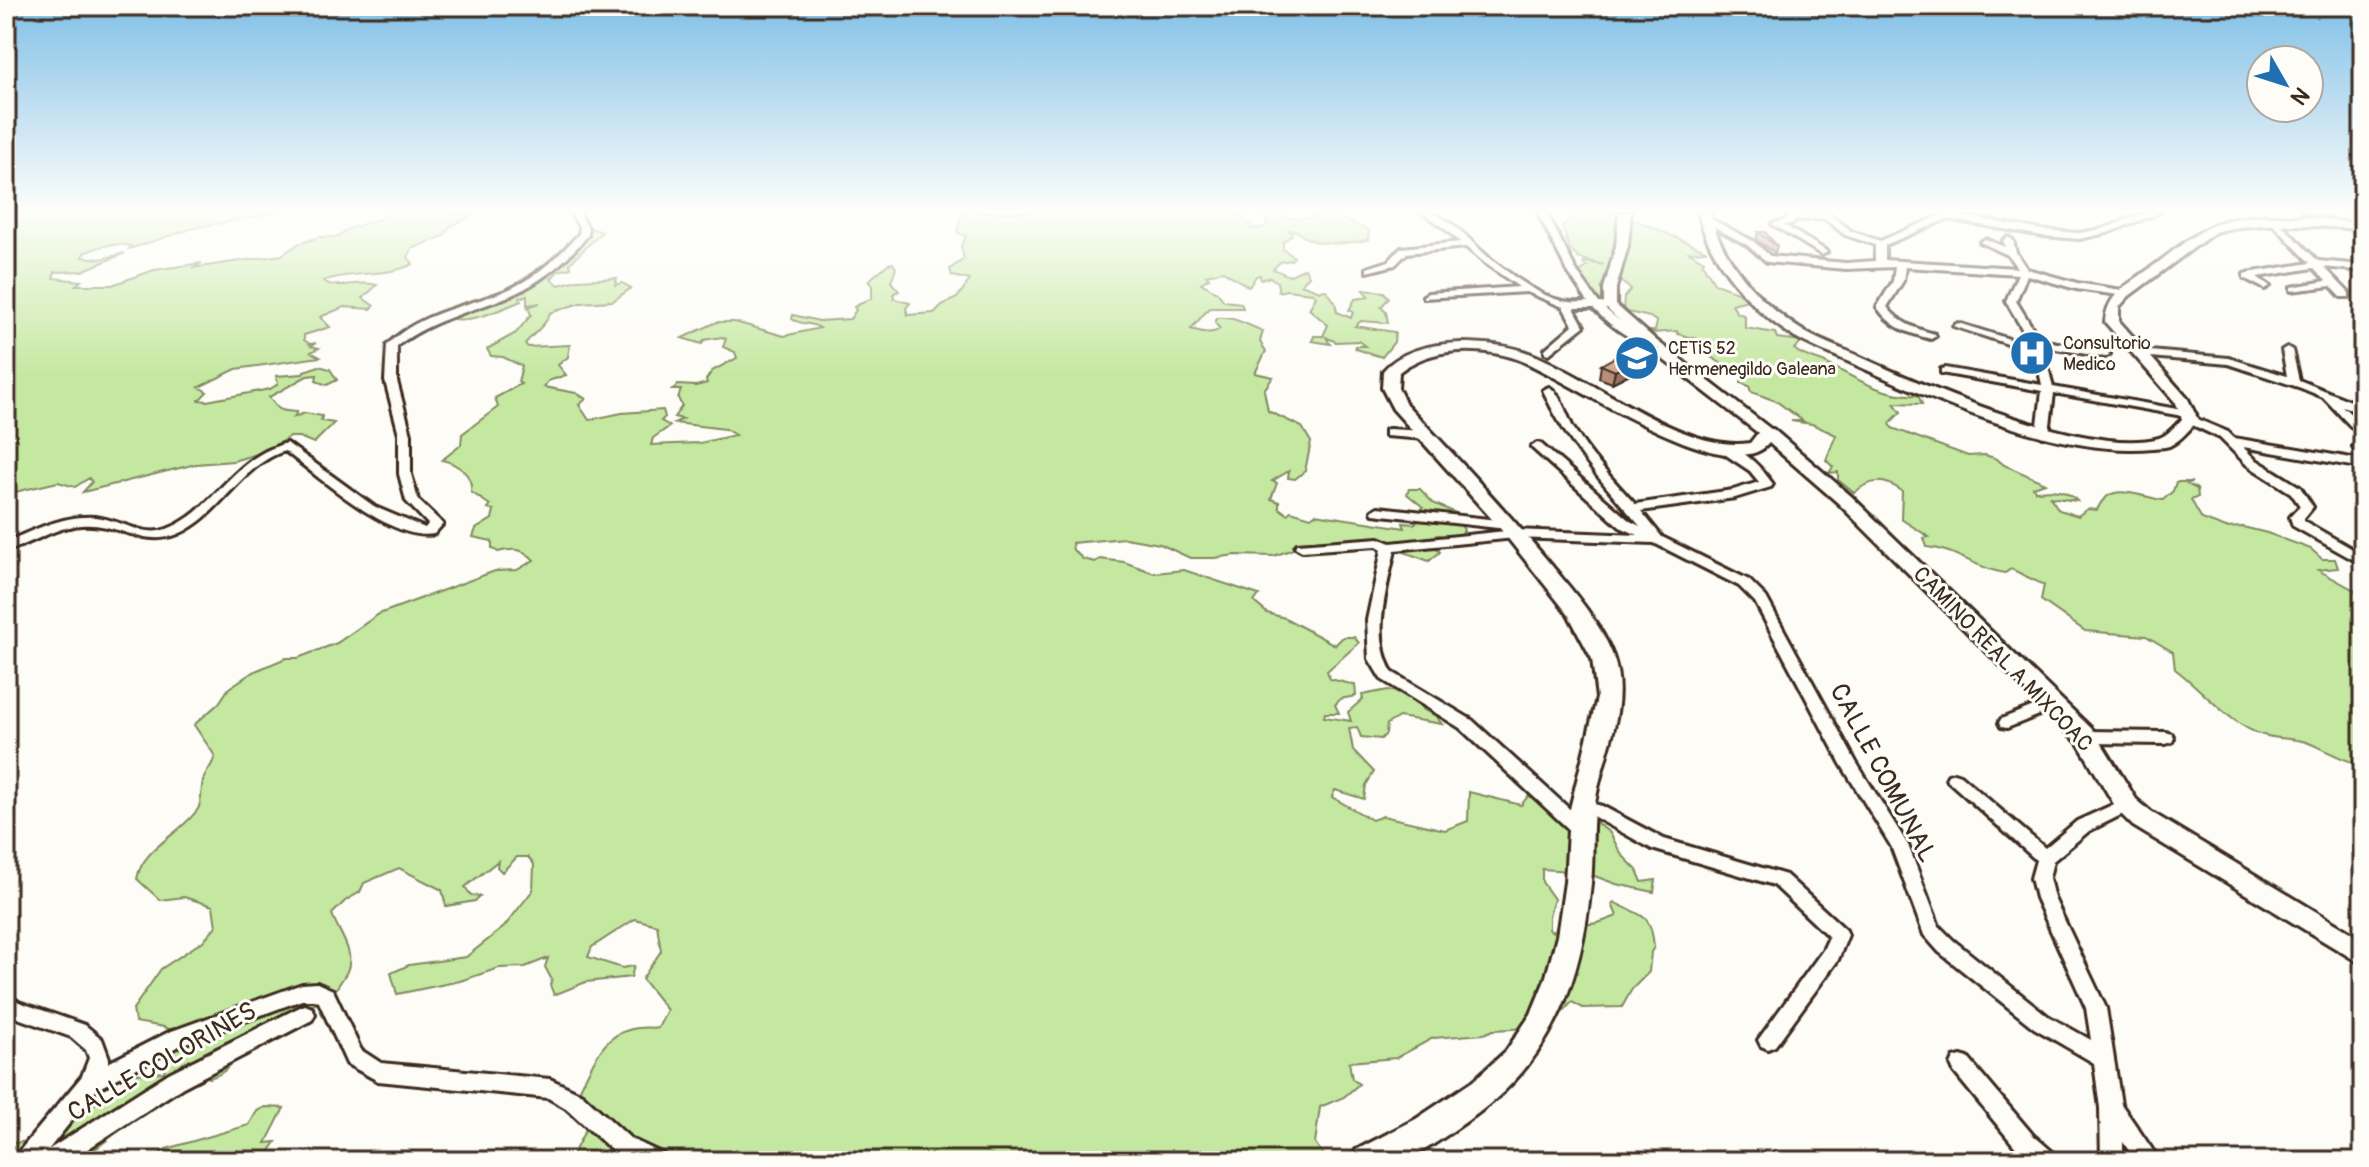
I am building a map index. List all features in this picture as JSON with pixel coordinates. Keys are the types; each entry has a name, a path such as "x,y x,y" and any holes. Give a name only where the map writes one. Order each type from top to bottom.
{"main road":[{"path":"1367,1161 1412,1138 1465,1104 1516,1060 1536,1031 1568,952 1578,889 1583,807 1603,725 1607,692 1604,661 1587,626 1511,530 1399,406 1390,388 1391,371 1400,363 1429,351 1469,347 1527,358 1709,447 1727,450 1752,448 1767,433"},
{"name":"CAMINO REAL A MIXCOAC","path":"1767,433 1815,470 1860,511 1963,618 2086,737 2127,805 2142,819 2363,954"}],"street":[{"path":"6,547 63,525 90,520 107,522 128,533 166,534 195,518 260,458 287,447 370,510 421,532 429,531 436,524 412,501 405,474 405,434 391,381 392,345 418,327 511,291 550,266"},
{"path":"1370,270 1381,266"},
{"path":"1498,266 1529,289 1567,305 1603,306"},
{"path":"1569,266 1581,289 1767,433"},
{"path":"1603,306 1616,266"},
{"path":"1732,266 1755,298 1786,326 1817,342 1990,415 2043,433 2105,445 2154,444 2186,432 2190,417 2183,402 2115,328 2110,317 2113,306 2125,293 2161,266"},
{"path":"1900,266 1898,281 1882,307 1888,317 1906,328 1931,336"},
{"path":"1911,266 2024,271 2089,289 2125,293"},
{"path":"2021,266 2024,271"},
{"path":"2265,286 2247,276 2308,266"},
{"path":"2318,266 2332,280 2330,283"},
{"path":"2339,266 2363,268"},
{"path":"2024,271 2011,301 2036,347 2050,389 2050,406 2043,433"},
{"path":"2305,298 2294,289 2330,283 2345,295"},
{"path":"1428,296 1529,289"},
{"path":"1549,351 1579,326 1567,305"},
{"path":"1958,326 2036,347 2105,354"},
{"path":"2287,350 2294,383"},
{"path":"2139,353 2219,359 2294,383 2363,410"},
{"path":"1945,371 2190,417 2210,427 2251,462 2302,497 2307,507 2297,517 2298,523 2363,561"},
{"name":"CALLE COMUNAL","path":"1549,390 1559,416 1593,466 1659,540"},
{"path":"2325,394 2363,432"},
{"path":"1389,433 1426,435"},
{"path":"2229,441 2363,464"},
{"path":"1537,447 1625,524 1659,540"},
{"path":"1633,508 1735,494 1767,484 1754,468 1727,450"},
{"path":"1378,511 1511,530"},
{"path":"1302,547 1387,546 1511,530"},
{"name":"CALLE COMUNAL","path":"1511,530 1659,540 1744,583 1761,600 1849,764 1899,845 1931,930 1946,946 2041,1022 2103,1058"},
{"path":"1387,546 1374,620 1377,659 1386,675 1466,724 1581,831"},
{"path":"2007,723 2051,704"},
{"path":"2086,737 2166,738"},
{"path":"1954,779 2045,858"},
{"path":"2112,1161 2111,1108 2096,1008 2045,898 2040,878 2045,858 2083,826 2127,805"},
{"path":"1583,807 1596,810 1658,844 1780,880 1839,935 1831,954 1768,1040"},
{"path":"90,1082 176,1038 302,992 317,991 326,996 354,1057 378,1072 550,1089 574,1101 623,1146 655,1161"},
{"path":"6,1002 12,1008 78,1031 95,1045 99,1058 90,1082 25,1161"},
{"name":"CALLE COLORINES","path":"50,1161 176,1080 305,1014"},
{"path":"1961,1065 2025,1142 2047,1161"},
{"path":"2111,1108 2149,1161"}],"green space":[{"path":"6,266 93,266 82,271 55,272 53,278 81,281 76,285 112,285 154,270 178,266 406,266 323,281 335,285 377,285 363,298 374,306 371,309 344,307 320,317 330,327 304,335 304,340 310,344 316,343 311,346 319,348 311,352 320,357 236,369 199,387 207,392 199,400 207,401 270,389 278,384 276,376 303,374 319,366 330,369 337,380 327,385 316,381 317,375 307,376 269,397 280,409 297,412 294,417 305,413 322,416 321,421 334,423 314,443 289,437 267,451 233,461 196,464 83,492 92,482 89,478 75,487 58,482 6,494"},
{"path":"544,266 571,266 558,271 551,279 559,285 577,280 617,278 615,285 622,283 631,288 613,301 580,303 550,313 525,344 528,347 570,345 568,357 558,365 566,375 548,381 544,387 576,393 586,399 579,405 589,420 622,413 663,410 665,417 661,421 670,426 653,438 651,445 700,443 735,435 725,429 674,423 683,419 674,417 682,406 678,398 681,390 672,390 678,385 707,383 712,371 737,358 735,352 723,347 726,339 722,337 704,340 702,344 682,338 717,322 735,322 784,336 820,328 795,321 793,315 819,321 850,319 856,310 854,307 872,298 872,285 868,281 885,266 896,268 891,282 899,291 894,293 894,299 910,303 906,308 908,315 934,313 957,298 970,280 952,276 950,269 954,266 1276,266 1273,269 1289,276 1305,268 1309,276 1301,284 1326,290 1335,302 1337,312 1351,318 1353,312 1349,310 1355,299 1369,297 1363,290 1384,292 1389,298 1381,307 1386,312 1388,323 1361,321 1355,326 1395,332 1394,342 1382,357 1356,349 1355,346 1365,346 1358,341 1336,342 1326,337 1330,344 1312,341 1314,336 1323,336 1328,325 1309,309 1316,297 1313,293 1279,292 1277,282 1270,277 1261,280 1260,275 1249,287 1223,271 1206,275 1209,278 1201,283 1217,292 1224,301 1241,303 1243,308 1209,308 1191,329 1217,331 1220,329 1215,323 1217,318 1229,318 1263,331 1260,342 1266,351 1255,373 1273,377 1264,390 1268,411 1302,427 1311,442 1305,471 1295,479 1288,478 1289,471 1272,481 1277,483 1271,499 1279,502 1279,508 1287,514 1291,511 1311,517 1315,514 1405,528 1403,523 1414,524 1419,520 1423,507 1407,494 1409,489 1420,489 1433,503 1465,517 1459,522 1464,530 1459,537 1438,535 1427,538 1440,552 1429,561 1377,542 1337,550 1304,545 1274,556 1215,558 1190,558 1160,544 1125,538 1072,543 1073,550 1083,559 1124,562 1154,573 1184,570 1259,595 1254,602 1267,613 1285,618 1335,645 1343,637 1354,637 1359,643 1327,671 1330,679 1355,685 1356,696 1340,699 1335,705 1339,713 1325,713 1324,717 1351,721 1348,712 1363,699 1362,695 1388,690 1418,697 1422,709 1436,716 1442,724 1399,717 1387,724 1386,734 1381,739 1361,737 1357,727 1349,728 1353,750 1374,772 1366,785 1364,799 1335,790 1332,797 1372,820 1383,816 1445,830 1468,821 1469,792 1521,805 1529,795 1541,792 1562,803 1583,808 1586,815 1610,833 1642,882 1656,880 1654,892 1616,884 1584,872 1542,869 1542,882 1554,899 1549,916 1549,930 1553,932 1565,922 1593,924 1617,916 1614,902 1647,920 1654,947 1649,972 1632,989 1622,1007 1583,1008 1572,1002 1549,1027 1433,1038 1396,1058 1349,1062 1352,1079 1359,1084 1344,1097 1320,1107 1315,1143 1328,1161 575,1161 571,1158 592,1117 580,1089 593,1062 617,1035 628,1030 658,1028 667,1010 642,979 661,951 657,925 635,919 592,947 588,957 622,968 634,966 631,977 586,982 554,995 550,985 552,980 545,967 548,958 525,967 499,968 460,981 397,994 391,973 409,965 466,957 504,927 533,890 534,864 528,857 517,857 502,872 497,867 498,861 465,887 471,895 480,896 475,901 446,906 442,890 399,868 364,883 360,892 332,914 346,944 349,959 345,975 328,1003 299,1007 277,1017 257,1033 223,1072 209,1078 196,1071 85,1157 70,1161 6,1161 6,1144 36,1140 73,1112 96,1103 136,1074 164,1072 170,1052 193,1038 164,1027 135,1022 133,1009 161,969 203,941 216,926 213,906 184,897 160,900 137,879 146,859 200,805 205,775 215,756 194,725 219,703 229,688 253,672 286,658 298,658 337,643 379,614 495,571 517,570 534,560 518,550 498,552 492,548 492,541 473,537 476,529 492,519 494,510 488,509 490,505 471,492 470,480 464,471 442,460 461,445 462,434 498,407 495,398 521,384 518,382 522,366 503,357 491,356 487,349 516,333 531,315 528,307 540,303 527,305 527,295 519,298 521,301 484,315 464,319 448,317 519,293 537,269"},
{"path":"1704,266 1715,284 1751,297 1766,313 1759,314 1748,300 1732,304 1736,312 1745,316 1745,328 1775,333 1777,338 1802,341 1794,349 1804,356 1880,389 1918,395 1922,404 1894,403 1901,412 1890,423 1892,428 1968,456 1985,455 1997,459 2045,483 2033,487 2035,491 2063,492 2077,501 2050,497 2059,510 2078,516 2087,509 2097,510 2109,495 2125,492 2163,500 2173,491 2176,482 2192,482 2187,484 2197,489 2198,497 2191,500 2202,519 2226,528 2243,527 2267,533 2311,549 2322,559 2335,559 2338,568 2318,570 2354,590 2363,604 2363,765 2306,742 2251,730 2228,715 2175,669 2173,652 2146,636 2085,631 2041,600 2044,585 2011,569 2005,573 1994,571 1927,547 1924,538 1929,537 1901,519 1902,491 1878,482 1854,493 1838,480 1838,472 1829,473 1833,467 1826,460 1836,435 1812,424 1791,421 1803,421 1776,401 1751,392 1749,386 1741,383 1743,373 1760,373 1752,367 1724,365 1701,351 1705,341 1678,334 1677,331 1653,333 1648,331 1655,331 1657,322 1650,317 1623,311 1624,297 1631,289 1621,282 1605,283 1603,292 1613,304 1602,301 1574,282 1574,275 1587,267"},
{"path":"265,1107 284,1108 266,1143 276,1142 263,1161 150,1161 166,1149 249,1125 257,1111"}],"building":[{"path":"1634,346 1656,350 1615,371 1601,365"}],"place":[{"name":"Consultorio Medico","path":"2032,353"},
{"name":"CETiS 52 Hermenegildo Galeana","path":"1637,358"}]}
